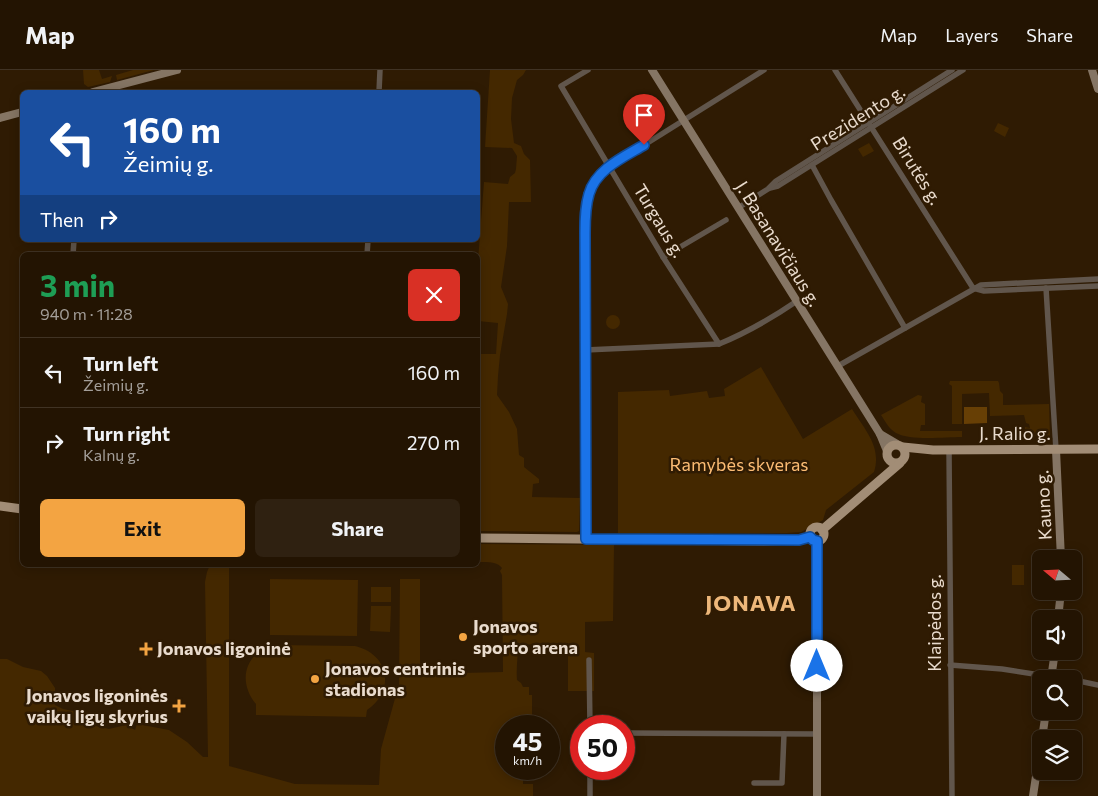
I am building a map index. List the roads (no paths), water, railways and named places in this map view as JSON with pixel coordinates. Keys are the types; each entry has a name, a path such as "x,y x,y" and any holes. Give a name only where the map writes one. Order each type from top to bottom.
{"main road":[{"path":"101,90 177,70"},
{"name":"J. Basanavičiaus g.","path":"652,70 880,434 887,454"},
{"path":"1092,70 1098,89"},
{"path":"0,118 20,113"},
{"name":"J. Basanavičiaus g.","path":"880,434 900,446"},
{"path":"480,538 822,540 824,536 822,530 902,461 906,453 900,446 891,446 879,480"},
{"name":"J. Ralio g.","path":"900,446 933,450 1098,449"},
{"name":"J. Ralio g.","path":"902,461 933,450"},
{"name":"Kauno g.","path":"1056,450 1061,550"},
{"path":"887,454 891,462 897,463 902,461"},
{"path":"0,506 20,509"},
{"path":"814,539 816,796"},
{"path":"1033,796 1035,780"}],"street":[{"path":"379,90 380,70"},
{"name":"Turgaus g.","path":"588,70 560,86 663,258 719,344"},
{"path":"586,539 585,216 589,192 594,180 609,167 764,70"},
{"name":"Birutės g.","path":"835,70 973,288"},
{"name":"Prezidento g.","path":"768,189 778,186 812,165 952,70"},
{"name":"Prezidento g.","path":"738,208 768,189 776,181 964,70"},
{"path":"812,165 905,328"},
{"path":"663,258 726,220"},
{"path":"838,366 981,285 1098,279"},
{"path":"973,288 984,290 1098,286"},
{"path":"1046,288 1056,450"},
{"path":"586,350 719,344 770,319 796,302"},
{"name":"Klaipėdos g.","path":"949,450 952,796"},
{"path":"590,660 590,715"},
{"path":"950,664 1002,669 1032,675"},
{"path":"1082,682 1098,685"},
{"path":"635,733 817,734"},
{"path":"754,783 782,784 784,734"},
{"path":"590,780 590,796"}],"place":[{"name":"Jonavos sporto arena","path":"463,637"},
{"name":"Jonavos ligoninė","path":"146,649"},
{"name":"Jonavos centrinis stadionas","path":"315,679"},
{"name":"Jonavos ligoninės vaikų ligų skyrius","path":"179,706"}],"district":[{"name":"JONAVA","path":"751,603"}],"park label":[{"name":"Ramybės skveras","path":"739,465"}]}
